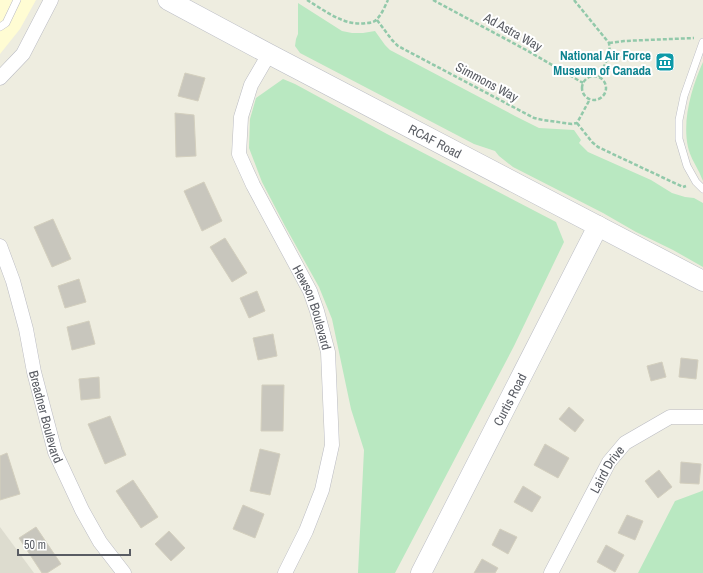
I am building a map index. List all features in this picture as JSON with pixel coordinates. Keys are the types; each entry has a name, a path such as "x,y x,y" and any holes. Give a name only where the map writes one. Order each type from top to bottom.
{"main road":[{"name":"RCAF Road","path":"168,0 703,281"},
{"name":"Curtis Road","path":"421,573 598,226"}],"street":[{"path":"0,78 23,54 51,0"},
{"name":"Hewson Boulevard","path":"269,54 251,85 241,117 239,154 252,185 310,291 317,311 328,352 332,446 322,490 306,531 285,573"},
{"name":"Breadner Boulevard","path":"0,246 13,281 26,329 34,372 55,452 82,510 100,542 124,573"},
{"name":"Laird Drive","path":"551,573 609,462 625,443 670,418 703,417"}],"lane":[{"path":"0,27 6,23 17,0"},
{"path":"701,40 684,96 679,120 679,138 687,166 696,182 703,189"}],"path":[{"path":"307,0 349,23 362,24 377,20 388,0"},
{"name":"Ad Astra Way","path":"433,0 528,51 583,84"},
{"path":"574,0 609,43 610,53 599,77"},
{"name":"Simmons Way","path":"377,20 398,46 534,118 572,124 577,123"},
{"path":"609,43 624,41 701,40"},
{"path":"591,76 599,77 604,82 606,90 605,93 600,99 593,100 586,98 582,87 583,84 591,76"},
{"path":"590,99 577,123 592,142 598,147 683,187 696,182"}],"shaded area":[{"path":"0,0 36,0 20,29 0,54"},
{"path":"0,527 34,573 0,573"}],"green space":[{"path":"298,3 342,31 363,33 375,31 390,50 515,116 539,128 574,130 581,140 579,143 588,152 651,180 672,193 694,198 703,203 703,267 603,213 513,167 495,151 474,144 300,53 295,46 298,34"},
{"path":"703,62 703,181 689,150 686,136 686,125 689,103"},
{"path":"283,79 556,222 564,242 514,346 395,573 358,573 364,450 351,409 332,319 319,287 262,182 249,148 250,119 256,98"},
{"path":"703,490 703,573 638,573 675,501"}],"building":[{"path":"185,73 205,78 198,101 178,96"},
{"path":"175,113 194,115 196,156 176,157"},
{"path":"204,182 222,221 202,231 184,191"},
{"path":"53,219 71,259 52,267 34,227"},
{"path":"225,238 247,273 232,282 210,247"},
{"path":"79,279 86,302 65,308 58,286"},
{"path":"257,291 265,311 249,318 240,298"},
{"path":"89,321 95,344 72,350 67,327"},
{"path":"273,334 277,356 258,360 253,338"},
{"path":"681,358 698,360 696,379 679,377"},
{"path":"662,362 666,377 651,381 647,366"},
{"path":"99,377 100,398 81,400 79,379"},
{"path":"262,385 284,385 283,431 261,431"},
{"path":"569,407 584,420 575,432 559,419"},
{"path":"110,416 126,455 105,464 88,424"},
{"path":"545,444 569,458 558,478 534,465"},
{"path":"260,449 280,454 270,495 250,491"},
{"path":"7,453 20,494 0,500 0,456"},
{"path":"681,462 701,464 699,484 680,483"},
{"path":"659,470 672,487 658,498 645,481"},
{"path":"133,480 158,517 141,528 116,491"},
{"path":"523,486 541,497 532,512 514,502"},
{"path":"243,505 264,514 255,538 233,529"},
{"path":"627,515 643,521 635,540 618,533"},
{"path":"36,527 61,564 47,573 42,573 19,538"},
{"path":"500,529 517,537 508,554 492,545"},
{"path":"169,531 185,548 171,561 155,544"},
{"path":"606,545 624,555 615,572 597,562"},
{"path":"482,559 498,568 495,573 474,573"}],"place":[{"name":"National Air Force Museum of Canada","path":"665,62"}]}
